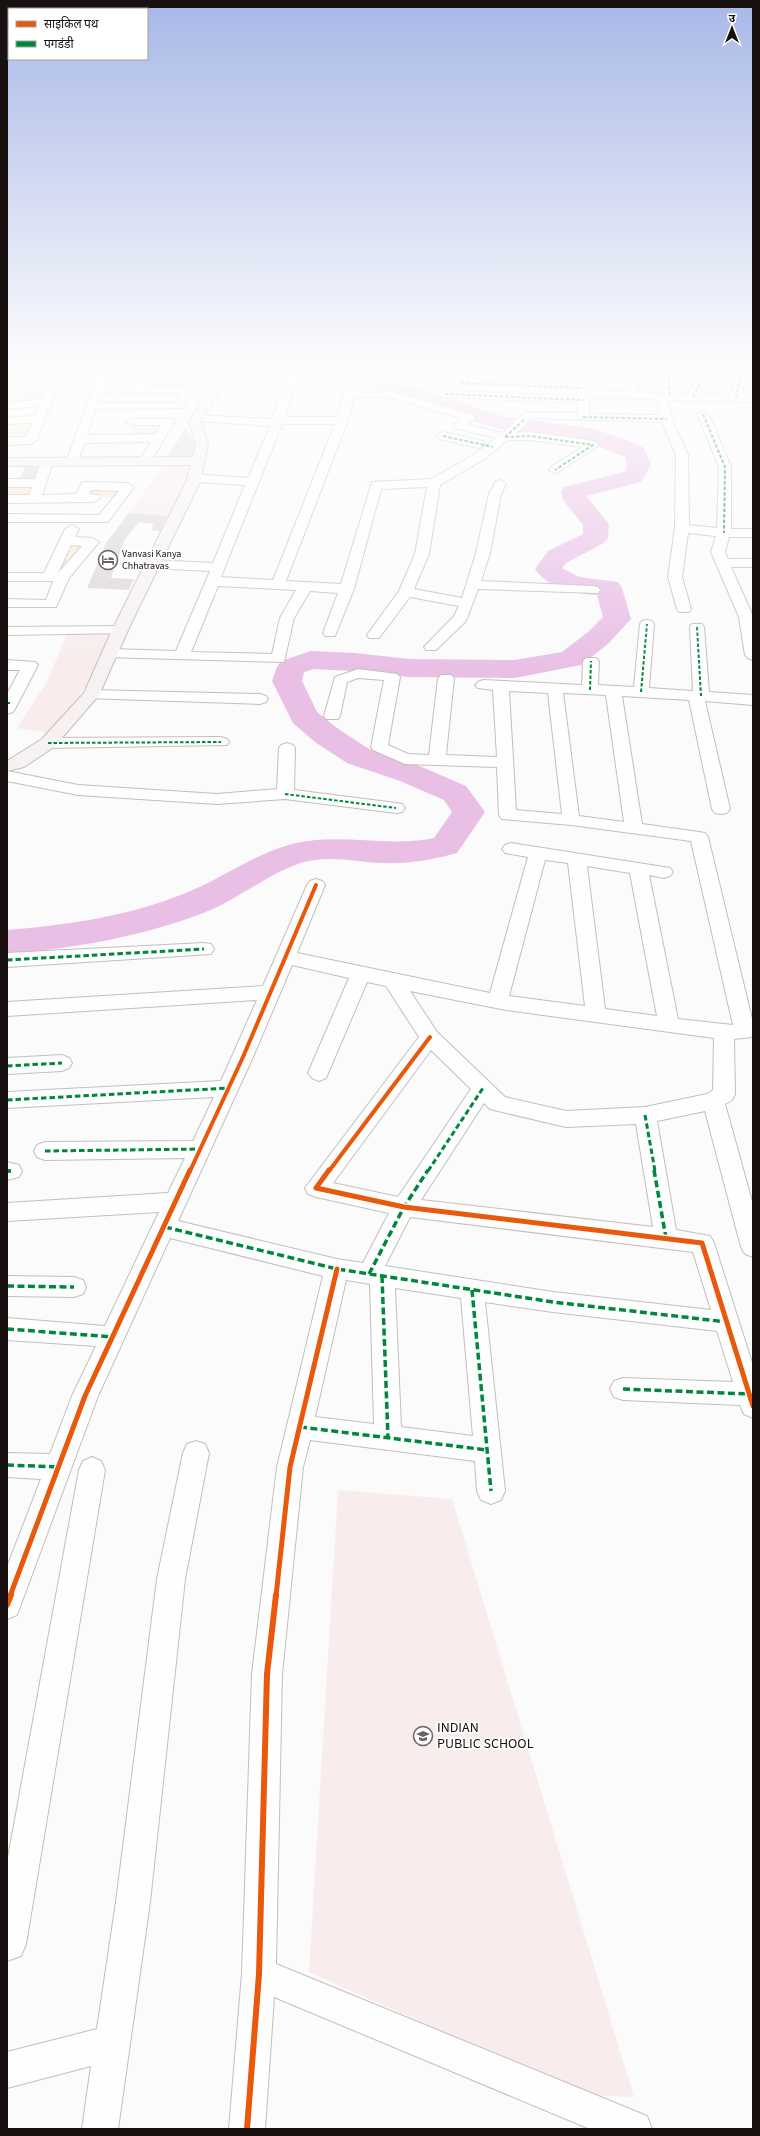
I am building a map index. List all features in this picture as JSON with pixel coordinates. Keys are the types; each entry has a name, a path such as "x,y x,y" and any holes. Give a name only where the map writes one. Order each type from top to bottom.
{"street":[{"path":"34,498 44,470"},
{"path":"7,766 18,763 48,743 91,695 120,630 194,478 196,470"},
{"path":"182,656 257,470"},
{"path":"278,585 323,470"},
{"path":"330,633 346,589 376,485 434,483 458,470"},
{"path":"682,470 682,528 675,577 684,609"},
{"path":"726,470 724,533 718,552 746,617 753,655"},
{"path":"194,478 252,482"},
{"path":"7,483 39,483"},
{"path":"374,635 406,592 422,554 434,483"},
{"path":"431,647 461,618 483,553 495,494 500,484"},
{"path":"7,499 81,498 86,486 128,487 103,519 76,520 7,518"},
{"path":"7,604 51,604 56,577 66,541 76,520"},
{"path":"682,528 724,533 753,533"},
{"path":"7,577 56,577 92,542 66,541"},
{"path":"723,563 753,563"},
{"path":"152,564 218,567"},
{"path":"212,581 346,589"},
{"path":"473,585 593,590"},
{"path":"110,654 279,659 287,618 305,587"},
{"path":"406,592 467,603"},
{"path":"641,692 647,624"},
{"path":"697,627 698,696 721,809"},
{"path":"7,631 120,630"},
{"path":"590,690 591,661"},
{"path":"7,665 30,665 8,705"},
{"path":"332,716 340,680 348,675 361,672 392,677 379,747 405,759 505,762"},
{"path":"437,760 446,678"},
{"path":"484,685 613,690 753,700"},
{"path":"285,957 393,981 498,1001 724,1032 749,1032 699,837 571,820 508,815 501,686"},
{"path":"555,688 571,820"},
{"path":"613,690 634,828"},
{"path":"91,695 260,699"},
{"path":"48,743 221,742"},
{"path":"285,794 287,748"},
{"path":"7,776 78,790 217,800 285,794 396,808"},
{"path":"510,849 664,872"},
{"path":"498,1001 538,853"},
{"path":"577,859 596,1015"},
{"path":"638,868 670,1025"},
{"path":"7,1605 85,1396 229,1088 316,885"},
{"path":"7,960 204,949"},
{"path":"319,1073 360,974"},
{"path":"393,981 430,1037 498,1103 566,1119 646,1115 713,1101 724,1094 724,1032"},
{"path":"7,1009 270,992"},
{"path":"430,1037 316,1188 404,1207 702,1243 751,1400 623,1389"},
{"path":"7,1066 62,1064"},
{"path":"7,1100 229,1088"},
{"path":"388,1438 375,1275 404,1207 483,1088"},
{"path":"713,1101 753,1247"},
{"path":"646,1115 666,1238"},
{"path":"45,1151 201,1149"},
{"path":"7,1212 176,1202"},
{"path":"165,1227 337,1269 553,1302 727,1322"},
{"path":"247,2129 258,1974 267,1674 290,1467 337,1269"},
{"path":"7,1286 74,1287"},
{"path":"472,1290 491,1490"},
{"path":"7,1329 113,1337"},
{"path":"300,1428 487,1450"},
{"path":"100,2129 133,1902 171,1579 196,1453"},
{"path":"7,1465 59,1467"},
{"path":"7,1944 9,1944 92,1470"},
{"path":"258,1974 585,2119 634,2129"},
{"path":"7,2070 112,2044"}],"shaded area":[{"path":"161,470 190,470 167,516 129,513"},
{"path":"35,485 31,497 7,497 7,486"},
{"path":"89,488 120,489 114,497 86,497"},
{"path":"68,544 86,546 61,575 54,575"},
{"path":"67,633 110,633 86,686 67,712 47,733 17,728 48,680"},
{"name":"INDIAN PUBLIC SCHOOL","path":"338,1490 452,1499 634,2097 583,2095 309,1972"}],"building":[{"path":"24,470 38,470 32,483 18,483"},
{"name":"Vanvasi Kanya Chhatravas","path":"129,513 167,516 160,531 151,530 154,524 139,522 125,539 111,578 134,579 129,590 87,588 106,543"}],"waterway":[{"path":"7,942 56,937 104,929 153,917 199,901 265,866 306,851 319,849 345,849 396,853 445,846 469,812 455,793 411,774 358,756 326,735 304,717 287,681 291,667 311,660 355,662 409,668 515,669 571,659 598,638 617,619 609,588 569,583 562,580 548,569 557,557 595,538 596,524 575,500 573,492 633,477 637,470"}],"marked path":[{"path":"724,533 725,470"},
{"path":"641,692 647,624"},
{"path":"697,627 701,696"},
{"path":"590,690 591,661"},
{"path":"48,743 221,742"},
{"path":"285,794 396,808"},
{"path":"7,960 204,949"},
{"path":"7,1066 62,1063"},
{"path":"7,1100 229,1088"},
{"path":"369,1274 404,1207 483,1088"},
{"path":"645,1115 666,1238"},
{"path":"45,1151 201,1149"},
{"path":"165,1227 337,1269 553,1302 727,1322"},
{"path":"382,1276 388,1438"},
{"path":"7,1286 74,1287"},
{"path":"472,1290 491,1491"},
{"path":"7,1329 113,1337"},
{"path":"623,1389 749,1394"},
{"path":"300,1427 487,1450"},
{"path":"7,1465 59,1467"}],"cycle path":[{"path":"7,1605 85,1396 243,1057 316,885"},
{"path":"430,1037 316,1188 404,1207 702,1243 753,1406"},
{"path":"247,2129 259,1974 267,1674 290,1467 337,1269"}],"place":[{"name":"Vanvasi Kanya Chhatravas","path":"108,560"},
{"name":"INDIAN PUBLIC SCHOOL","path":"423,1736"}]}
